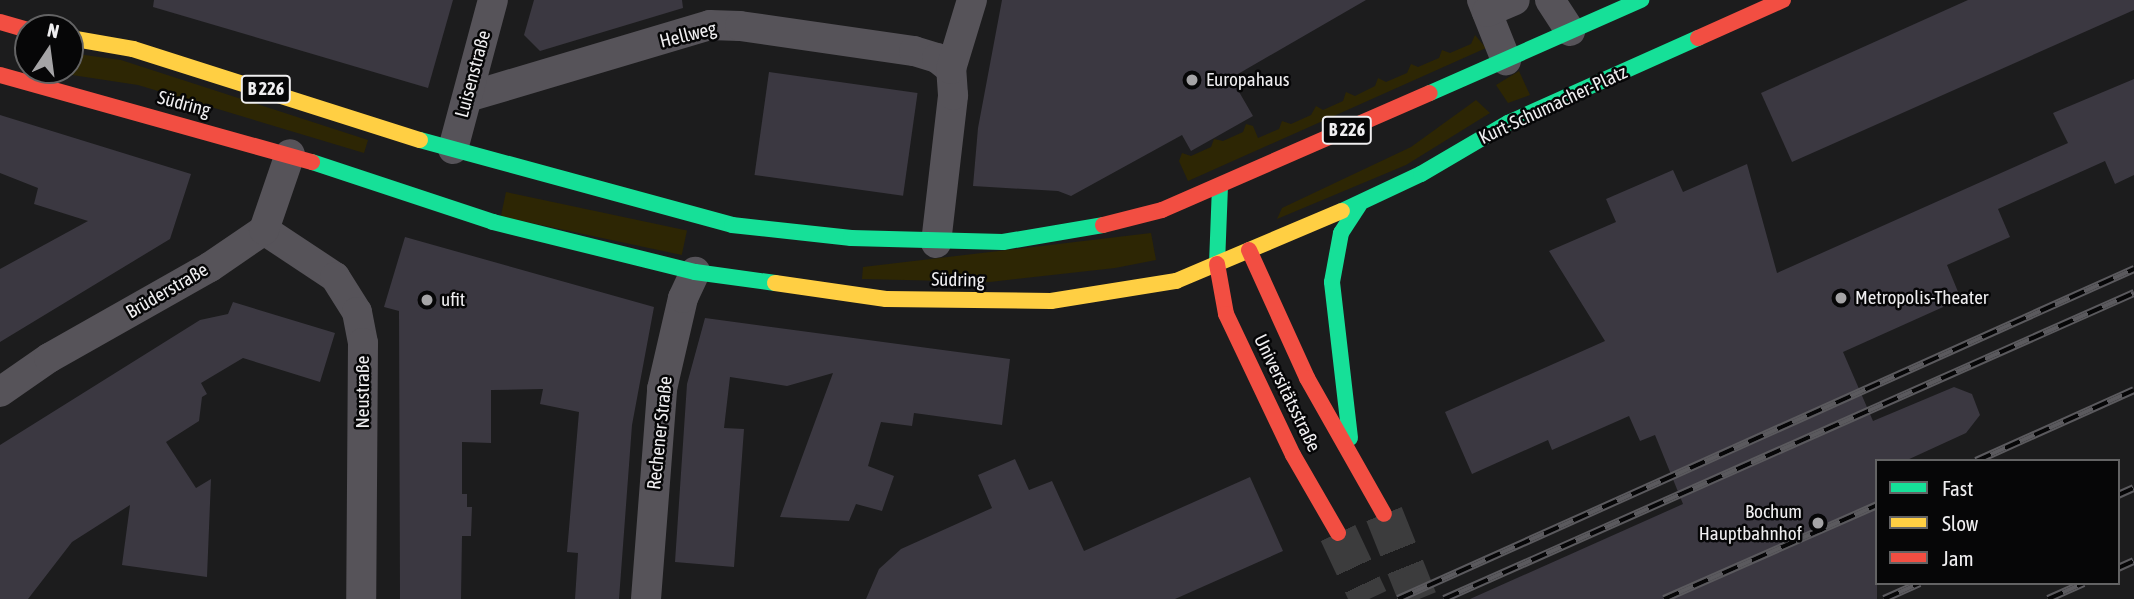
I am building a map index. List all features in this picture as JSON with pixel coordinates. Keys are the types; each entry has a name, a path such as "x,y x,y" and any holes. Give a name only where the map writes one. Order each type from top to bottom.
{"main road":[{"name":"B 226","path":"1220,186 1641,0"},
{"name":"Kurt-Schumacher-Platz","path":"1217,264 1243,237 1359,205 1508,123 1783,0"},
{"name":"Südring","path":"84,41 171,60 447,167 732,225 936,243 1003,242 1088,230 1162,210 1220,186"},
{"name":"Südring","path":"0,75 290,154 435,204 570,243 886,299 1015,302 1082,298 1156,285 1217,264"},
{"path":"435,204 447,167"},
{"path":"1220,186 1243,237"},
{"path":"1217,264 1220,186"},
{"name":"Universitätsstraße","path":"1352,454 1332,282 1341,233 1359,205"},
{"name":"Südring","path":"744,243 789,232"},
{"name":"Universitätsstraße","path":"1243,237 1307,378 1384,514"},
{"name":"Universitätsstraße","path":"1217,264 1226,314 1293,455 1338,533"}],"street":[{"name":"Luisenstraße","path":"447,167 493,0"},
{"path":"936,243 953,96 951,69 972,0"},
{"path":"1506,60 1485,6 1515,0"},
{"path":"1550,0 1570,31"},
{"name":"Hellweg","path":"468,97 710,25 740,26 914,51 937,58 951,69"},
{"path":"264,230 290,154"},
{"name":"Brüderstraße","path":"0,392 49,358 210,267 264,230"},
{"name":"Neustraße","path":"264,230 335,277 357,312 363,343 361,599"},
{"name":"Rechener Straße","path":"646,599 662,389 683,298 700,265"}],"shaded area":[{"path":"1475,35 1486,48 1188,181 1179,161 1182,153 1191,156 1211,147 1214,139 1223,141 1243,132 1246,124 1253,126 1258,138 1279,129 1282,121 1291,124 1311,115 1316,106 1323,110 1343,101 1346,92 1355,96 1375,86 1378,78 1386,82 1407,73 1411,64 1418,67 1439,58 1442,50 1450,53 1471,44"},
{"path":"84,55 121,60 368,140 364,153 138,85 84,77"},
{"path":"1519,71 1530,95 1508,103 1496,85"},
{"path":"1476,100 1490,113 1406,165 1277,219 1282,208 1411,147"},
{"path":"506,192 687,230 682,255 501,216"},
{"path":"1151,233 1156,260 1115,268 990,282 862,279 863,267"}],"building":[{"path":"154,0 453,0 428,88 153,7"},
{"path":"534,0 682,0 683,8 540,51 524,35"},
{"path":"1002,0 1366,0 1231,78 1253,116 1191,151 1182,135 1071,196 1058,191 973,186 978,128"},
{"path":"1968,0 2134,0 2134,10 1792,162 1761,93"},
{"path":"769,72 918,93 903,196 755,175"},
{"path":"2134,79 2134,175 2115,184 2105,161 1998,209 2010,237 1947,265 1961,299 1843,352 1873,421 1954,387 1972,394 1980,415 1966,433 1909,459 1875,459 1877,599 1470,599 1683,504 1655,435 1640,441 1629,416 1552,450 1548,440 1472,474 1445,412 1605,341 1549,251 1616,222 1606,199 1673,170 1683,192 1747,164 1777,273 2068,143 2053,113"},
{"path":"0,115 191,174 170,239 0,342 0,269 88,221 34,204 38,188 0,173"},
{"path":"405,237 654,307 632,425 619,599 575,599 578,553 567,552 579,412 540,404 543,389 491,390 491,443 462,442 462,494 467,494 467,507 472,507 471,536 462,536 461,599 400,599 399,311 384,307"},
{"path":"233,302 335,333 320,382 243,358 201,383 207,394 202,397 199,421 166,442 196,488 211,479 207,577 122,565 130,505 72,542 28,599 0,599 0,445 200,320 228,314"},
{"path":"705,318 1010,359 1002,425 914,413 912,426 881,422 868,466 894,476 882,511 856,504 849,521 780,517 833,373 787,386 730,377 724,428 744,429 734,567 675,562 687,384"},
{"path":"1015,459 1029,490 1052,481 1084,551 1250,477 1283,551 1175,599 866,599 879,569 901,549 992,508 978,475"}],"tunnel":[{"path":"1384,514 1418,599"},
{"path":"1338,533 1369,599"}],"railway":[{"path":"1398,599 2134,269"},
{"path":"1444,599 2134,293"},
{"path":"1980,459 2134,390"},
{"path":"2120,494 2134,488"},
{"path":"1664,599 1875,506"},
{"path":"2120,567 2134,561"},
{"path":"1884,599 1916,585"},
{"path":"2048,599 2080,585"}],"traffic: fast":[{"path":"1430,93 1641,0"},
{"path":"1342,211 1421,174 1508,123 1698,38"},
{"path":"420,140 732,225 851,238 1003,242 1103,225"},
{"path":"312,162 493,222 695,272 775,283"},
{"path":"1217,264 1220,186"},
{"path":"1350,438 1332,282 1341,233 1359,205"}],"traffic: slow":[{"path":"84,40 133,49 420,140"},
{"path":"775,283 886,299 1051,301 1176,281 1342,211"}],"traffic: jam":[{"path":"1698,38 1783,0"},
{"path":"0,22 14,26"},
{"path":"0,75 312,162"},
{"path":"1103,225 1162,210 1430,93"},
{"path":"1249,250 1307,378 1384,514"},
{"path":"1217,264 1226,314 1293,455 1338,533"}],"place":[{"name":"Europahaus","path":"1192,80"},
{"name":"Metropolis-Theater","path":"1841,298"},
{"name":"ufit","path":"427,300"},
{"name":"Bochum Hauptbahnhof","path":"1818,523"}]}
